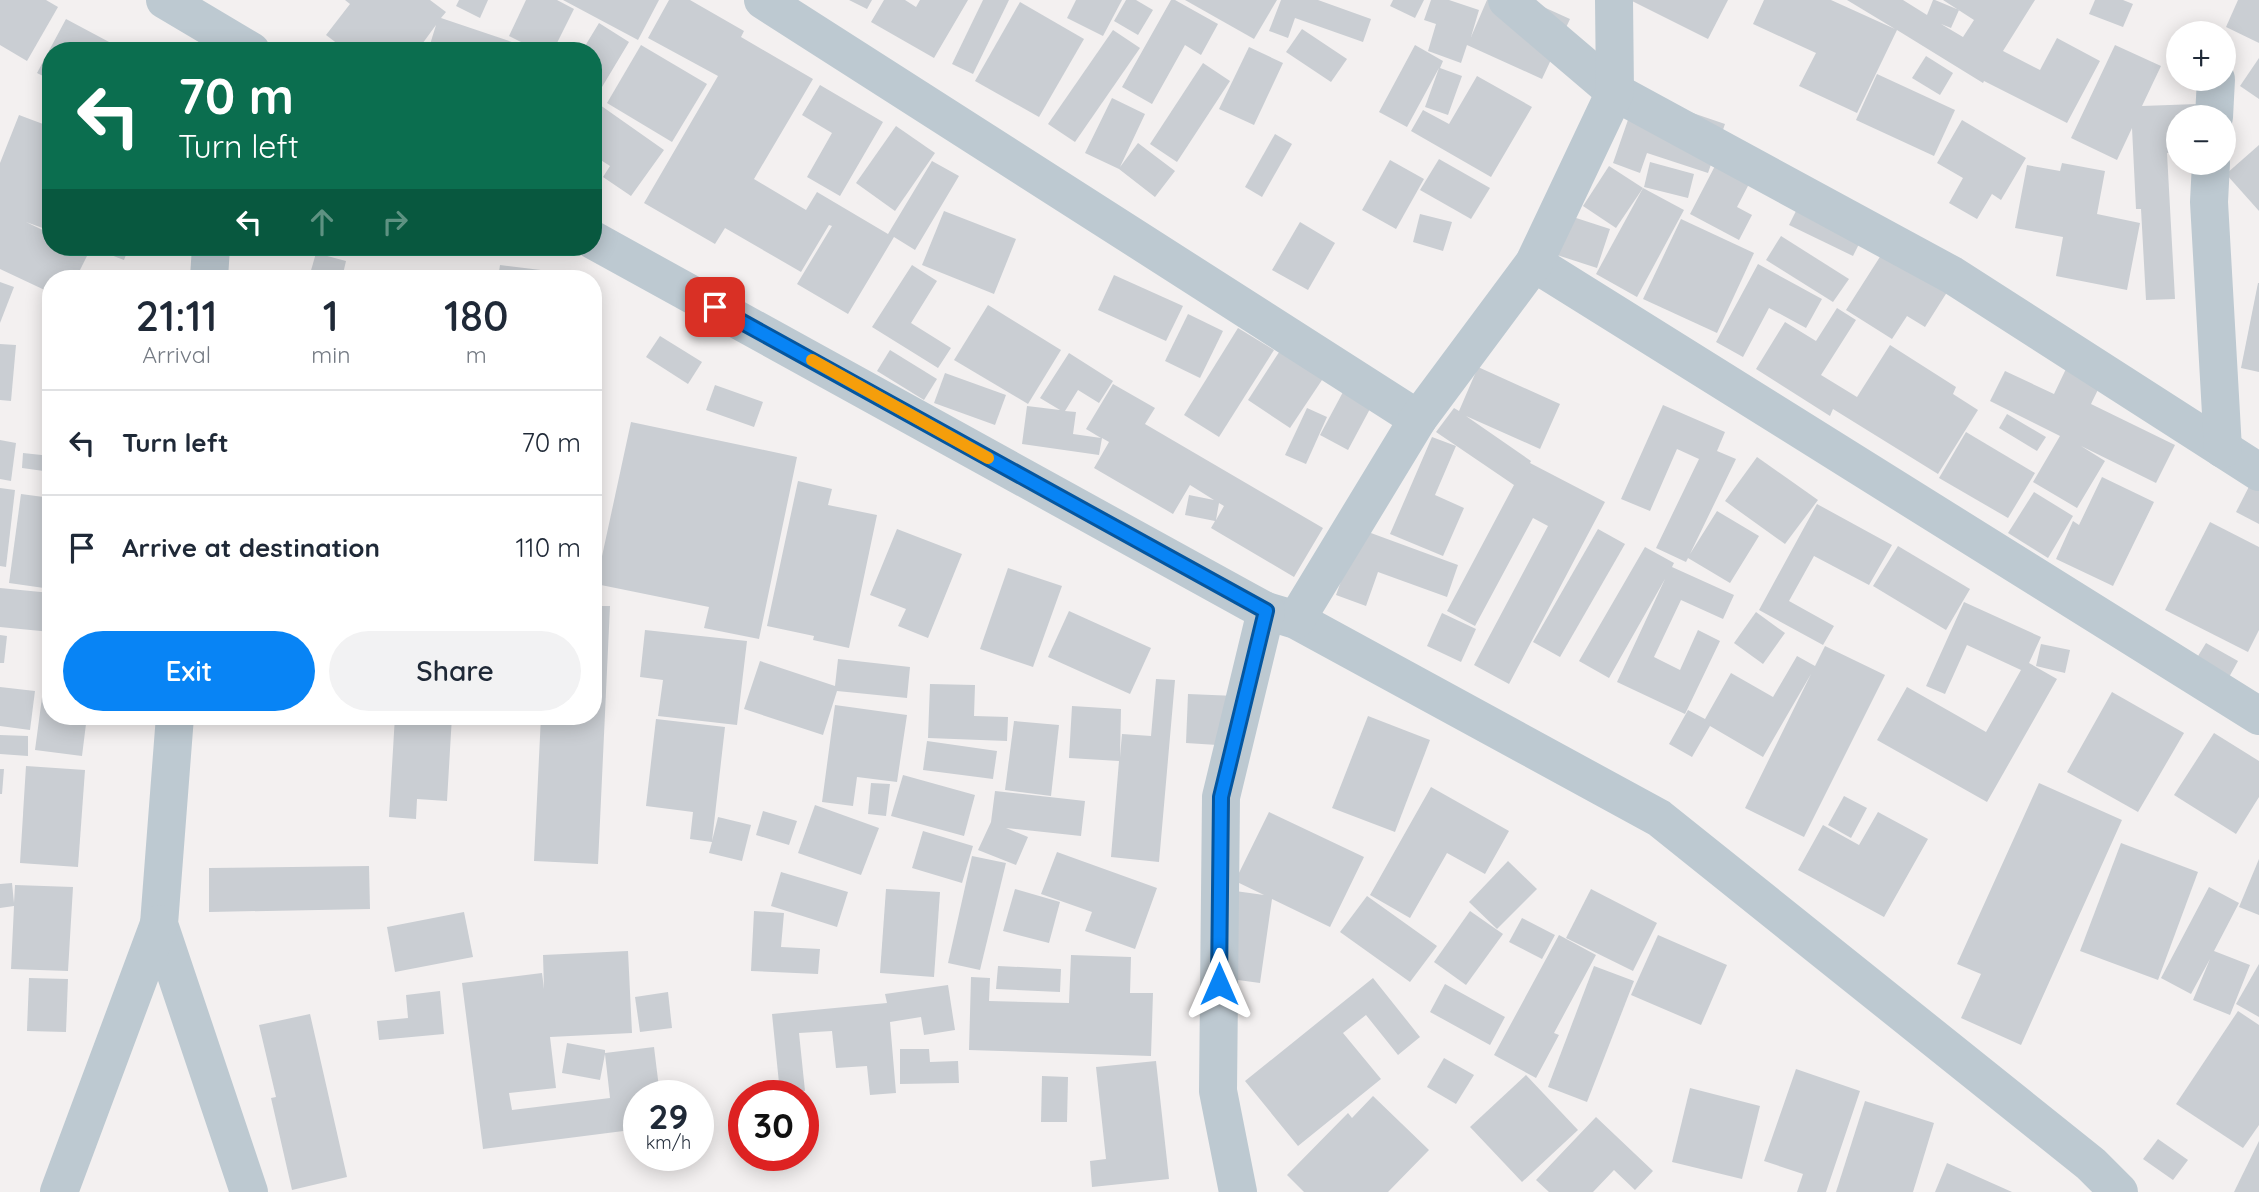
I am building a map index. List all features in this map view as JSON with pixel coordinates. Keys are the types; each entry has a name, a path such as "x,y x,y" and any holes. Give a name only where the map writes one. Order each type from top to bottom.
{"street":[{"path":"764,0 1418,419"},
{"path":"1507,0 1615,92 1952,275 2259,472"},
{"path":"1238,1192 1218,1091 1221,797 1281,615 1418,419 1534,263 1615,92 1614,0"},
{"path":"186,5 230,42"},
{"path":"2210,175 2209,202 2223,449"},
{"path":"602,245 1281,615 1659,817 2091,1164 2119,1192"},
{"path":"1534,263 2259,716"},
{"path":"59,1192 159,923 174,725"},
{"path":"159,923 249,1192"}],"building":[{"path":"0,0 46,0 58,7 27,61 0,45"},
{"path":"345,0 430,0 446,12 441,18 512,42 431,42 436,25 424,42 335,42 326,35 350,4"},
{"path":"459,0 488,0 480,18 456,6"},
{"path":"526,0 557,0 574,9 558,42 521,42 509,36"},
{"path":"563,0 659,0 638,40"},
{"path":"669,0 690,0 744,31 741,37 813,79 754,179 806,210 817,192 888,234 932,161 959,176 915,250 894,237 848,314 797,284 832,226 829,225 801,272 725,228 715,244 644,203 718,76 648,38"},
{"path":"849,0 872,0 867,9"},
{"path":"884,0 905,0 916,7 920,0 968,0 934,58 871,22"},
{"path":"983,0 1009,0 973,74 952,64"},
{"path":"1076,0 1122,0 1103,36 1067,18"},
{"path":"1126,0 1136,0 1153,10 1138,35 1114,21"},
{"path":"1171,0 1218,24 1201,55 1185,45 1152,104 1122,87"},
{"path":"1185,0 1277,0 1254,39"},
{"path":"1281,0 1318,0 1371,19 1363,42 1295,18 1288,38 1269,31"},
{"path":"1393,0 1424,0 1415,18 1390,6"},
{"path":"1431,0 1449,0 1479,10 1471,37 1487,0 1528,0 1570,19 1542,79 1467,45 1461,63 1428,51 1436,24 1424,20"},
{"path":"1630,0 1728,0 1708,39"},
{"path":"1764,0 1831,0 1895,29 1847,0 1903,0 1927,15 1933,0 1958,9 1943,0 2035,0 2003,51 2040,70 2057,38 2100,61 2067,123 1984,81 1983,83 1897,30 1857,113 1799,86 1816,53 1753,24","holes":["1959,10 1974,20 1963,37 1941,24 1951,28"]},
{"path":"2095,0 2123,0 2133,4 2123,27 2089,14"},
{"path":"2238,0 2259,0 2259,43 2236,32 2236,21 2229,21"},
{"path":"1020,2 1084,39 1039,117 975,81"},
{"path":"66,19 109,42 54,42"},
{"path":"599,23 629,42 602,87 602,42 587,42"},
{"path":"1302,29 1347,59 1331,82 1286,52"},
{"path":"1113,30 1140,48 1075,142 1048,124"},
{"path":"641,45 707,84 672,142 607,103"},
{"path":"1415,45 1443,61 1440,68 1462,76 1448,115 1425,107 1439,68 1407,127 1379,112"},
{"path":"2115,45 2161,66 2142,106 2166,105 2166,175 2168,175 2175,299 2146,300 2141,209 2136,209 2132,128 2117,160 2071,138"},
{"path":"1249,47 1283,63 1254,125 1219,109"},
{"path":"1926,56 1953,73 1940,95 1912,78"},
{"path":"2259,58 2259,99 2240,86"},
{"path":"1203,63 1230,81 1177,162 1150,144"},
{"path":"1877,74 1955,110 1934,156 1856,120"},
{"path":"1477,76 1532,107 1491,177 1411,131 1423,110 1449,124"},
{"path":"820,85 883,122 840,196 807,177 832,133 802,115"},
{"path":"1637,94 1725,124 1708,173 1647,153 1640,173 1613,163"},
{"path":"1112,98 1145,114 1120,167 1138,143 1175,171 1155,197 1119,169 1085,153"},
{"path":"602,106 664,150 631,196 603,177 610,166 602,161"},
{"path":"19,115 42,124 42,228 26,222 42,230 42,256 87,256 80,270 42,270 42,289 0,269 0,163"},
{"path":"1962,120 2026,158 2001,200 1992,194 1977,219 1949,203 1963,178 1937,163"},
{"path":"896,126 935,153 895,211 856,183"},
{"path":"1275,134 1292,144 1262,197 1245,187"},
{"path":"2259,145 2259,211 2227,175 2236,175 2236,165"},
{"path":"1439,159 1490,188 1471,219 1420,190"},
{"path":"1390,160 1424,179 1396,229 1362,210"},
{"path":"1650,162 1694,174 1688,198 1644,187"},
{"path":"2062,163 2105,171 2097,214 2140,223 2127,290 2056,276 2063,237 2015,228 2027,165 2060,171"},
{"path":"1716,164 1750,182 1737,207 1752,215 1739,240 1690,214"},
{"path":"1609,166 1643,188 1616,228 1583,206"},
{"path":"1809,185 1873,216 1853,256 1789,225"},
{"path":"1643,188 1684,210 1637,297 1596,274"},
{"path":"944,211 1016,239 994,294 922,265"},
{"path":"1420,214 1452,222 1443,251 1413,242"},
{"path":"1570,216 1610,229 1597,268 1557,255"},
{"path":"1681,219 1754,253 1717,333 1643,299"},
{"path":"1300,222 1335,243 1308,290 1272,270"},
{"path":"1781,236 1849,279 1833,302 1766,260"},
{"path":"1892,238 1956,278 1925,327 1907,316 1892,339 1846,310"},
{"path":"315,256 346,261 344,270 311,270"},
{"path":"1758,264 1822,299 1806,328 1769,308 1743,357 1716,342"},
{"path":"500,265 541,270 499,270"},
{"path":"912,265 937,281 911,323 951,348 938,368 872,327"},
{"path":"1114,275 1183,306 1166,341 1098,310"},
{"path":"0,282 14,287 0,323"},
{"path":"2259,283 2259,372 2241,368"},
{"path":"988,305 1061,350 1028,404 954,360"},
{"path":"1837,308 1856,320 1821,375 1857,397 1890,345 1956,387 1953,394 1978,410 1938,474 1833,409 1830,416 1756,369 1785,322 1816,341"},
{"path":"1188,314 1223,331 1200,378 1165,361"},
{"path":"1238,328 1274,350 1219,437 1184,415"},
{"path":"660,336 702,362 688,384 646,357"},
{"path":"1285,343 1328,371 1290,428 1248,400"},
{"path":"0,344 16,345 11,401 0,400"},
{"path":"890,350 937,379 924,400 877,371"},
{"path":"2075,350 2109,367 2091,404 2175,445 2156,483 2081,446 2105,461 2077,508 2033,482 2060,436 1990,401 2005,371 2054,394"},
{"path":"1069,353 1113,381 1099,403 1078,390 1065,411 1076,412 1073,434 1101,438 1086,429 1113,384 1155,408 1145,424 1323,528 1294,577 1211,528 1215,521 1185,515 1189,495 1214,500 1190,485 1173,514 1094,468 1109,442 1102,438 1099,455 1022,444 1027,406 1060,410 1040,398","holes":["1219,503 1224,506 1216,520"]},
{"path":"1478,367 1560,404 1540,449 1466,416 1531,461 1530,463 1605,502 1509,684 1474,665 1548,526 1533,518 1475,626 1447,611 1514,485 1436,432 1454,408 1459,411"},
{"path":"945,373 1006,395 995,425 934,403"},
{"path":"715,385 763,402 754,427 706,410"},
{"path":"1343,392 1371,407 1348,450 1320,435"},
{"path":"1663,405 1725,432 1717,451 1736,459 1690,554 1717,511 1759,536 1730,583 1688,558 1686,562 1656,548 1699,459 1677,449 1650,511 1621,499"},
{"path":"1307,408 1327,417 1306,464 1285,455"},
{"path":"2007,414 2046,437 2037,451 1999,428"},
{"path":"631,422 797,457 759,639 704,628 709,607 602,585 602,556"},
{"path":"1966,432 2035,473 2008,518 1939,478"},
{"path":"1432,437 1456,446 1435,495 1464,508 1443,556 1390,534"},
{"path":"0,440 16,443 11,481 0,479"},
{"path":"23,453 42,455 42,471 22,468"},
{"path":"1757,457 1818,500 1785,544 1725,501"},
{"path":"2259,467 2259,524 2236,512"},
{"path":"2102,477 2154,502 2113,586 2056,559 2073,521 2079,525"},
{"path":"798,481 832,489 828,505 877,515 849,648 813,640 814,636 767,626"},
{"path":"0,488 15,490 6,567 0,566"},
{"path":"2034,492 2073,516 2048,558 2008,533"},
{"path":"21,494 42,497 42,588 9,583"},
{"path":"1817,504 1892,545 1869,585 1814,556 1789,601 1834,626 1823,645 1759,610"},
{"path":"2210,522 2259,547 2259,630 2248,652 2165,610"},
{"path":"897,529 962,554 928,638 898,626 906,609 870,595"},
{"path":"1360,529 1458,565 1447,597 1378,572 1366,606 1336,595"},
{"path":"1598,529 1625,544 1560,657 1533,642"},
{"path":"1898,546 1970,589 1946,630 1873,586"},
{"path":"1645,547 1674,563 1672,567 1734,595 1723,619 1681,600 1654,657 1680,670 1698,630 1720,641 1685,714 1617,682 1665,579 1609,678 1579,661"},
{"path":"1008,568 1062,586 1033,667 980,649"},
{"path":"0,588 42,592 42,631 0,627"},
{"path":"1964,602 2041,637 2029,663 2057,679 1987,802 1877,740 1907,687 1986,732 2021,670 1967,645 1945,694 1926,686"},
{"path":"602,606 610,606 598,864 534,861 541,725 602,725"},
{"path":"1069,611 1151,648 1130,694 1048,657"},
{"path":"1756,612 1785,633 1763,664 1734,643"},
{"path":"1442,613 1476,629 1461,662 1427,646"},
{"path":"645,630 747,641 737,725 658,716 663,680 640,677"},
{"path":"0,635 7,636 4,663 0,663"},
{"path":"2206,643 2238,661 2228,679 2195,661"},
{"path":"2041,644 2070,650 2065,673 2036,666"},
{"path":"1825,646 1885,675 1804,837 1745,808 1811,674 1763,757 1710,726 1692,757 1669,744 1688,710 1705,719 1731,673 1773,697 1797,656 1815,666"},
{"path":"838,659 910,667 907,698 837,691 823,735 744,709 760,661 835,686"},
{"path":"1156,679 1175,680 1159,862 1111,857 1119,761 1069,758 1072,706 1121,709 1120,757 1122,734 1151,736"},
{"path":"930,684 975,685 974,716 1008,717 1007,741 928,738"},
{"path":"0,687 35,691 30,730 0,726"},
{"path":"2112,692 2184,733 2138,812 2067,772"},
{"path":"1188,694 1236,696 1233,746 1186,743"},
{"path":"42,698 42,725 86,725 82,756 35,750"},
{"path":"835,705 907,715 897,782 857,777 853,806 822,802"},
{"path":"1368,716 1430,740 1395,832 1332,808"},
{"path":"656,719 725,727 712,841 718,817 751,825 742,861 709,853 712,842 690,839 693,812 646,806"},
{"path":"1014,721 1059,725 1051,796 1005,790"},
{"path":"394,725 451,725 447,801 417,799 416,819 389,817"},
{"path":"2214,733 2259,761 2259,797 2236,834 2174,795"},
{"path":"0,735 28,736 28,756 0,754"},
{"path":"927,741 997,751 993,779 923,770"},
{"path":"26,766 85,770 78,867 20,863"},
{"path":"0,769 4,769 2,794 0,794"},
{"path":"903,775 975,795 964,836 891,816"},
{"path":"871,783 890,784 886,816 868,814"},
{"path":"2039,783 2122,820 2021,1045 1961,1018 1981,974 1957,964"},
{"path":"1431,787 1509,831 1485,874 1447,853 1410,918 1370,895"},
{"path":"995,791 1085,801 1081,836 1006,828 1028,837 1016,865 978,850 991,822"},
{"path":"1844,796 1867,808 1851,838 1828,825"},
{"path":"815,805 879,828 861,875 798,853"},
{"path":"763,811 797,821 789,845 756,835"},
{"path":"1269,812 1364,857 1330,927 1272,899 1260,983 1216,977 1228,890 1264,895 1235,881"},
{"path":"1878,812 1928,839 1884,917 1798,870 1823,825 1859,845"},
{"path":"923,831 973,846 962,883 912,868"},
{"path":"2121,843 2198,872 2158,980 2080,951"},
{"path":"1057,852 1157,888 1135,949 1085,931 1092,912 1041,894"},
{"path":"972,856 1006,863 980,970 948,963"},
{"path":"2259,859 2259,915 2239,907"},
{"path":"1508,861 1537,889 1497,929 1469,902"},
{"path":"369,866 370,909 209,912 209,868"},
{"path":"781,872 848,892 837,927 771,906"},
{"path":"12,883 14,903 15,885 73,887 68,971 11,969 14,906 0,908 0,884"},
{"path":"2209,887 2239,903 2214,951 2250,965 2230,1015 2193,1000 2210,959 2191,994 2161,978"},
{"path":"886,889 940,892 934,977 880,973"},
{"path":"1015,889 1060,902 1049,943 1003,931"},
{"path":"1591,889 1657,923 1633,971 1566,938"},
{"path":"1367,896 1437,946 1410,982 1340,932"},
{"path":"754,911 784,913 781,947 820,949 818,974 751,971"},
{"path":"1470,911 1503,934 1466,985 1434,962"},
{"path":"464,912 473,957 395,972 387,927"},
{"path":"1522,918 1555,935 1542,959 1509,942"},
{"path":"1559,935 1596,955 1554,1033 1559,1035 1536,1078 1494,1055"},
{"path":"1658,935 1727,965 1701,1025 1631,995"},
{"path":"628,951 632,1033 550,1037 556,1088 509,1093 512,1110 610,1098 605,1054 600,1080 562,1073 567,1043 605,1050 605,1053 654,1047 658,1080 623,1080 623,1131 483,1149 462,983 542,973 544,989 543,955"},
{"path":"1071,955 1131,957 1130,993 1153,993 1151,1056 969,1050 971,977 990,978 989,1001 1069,1003"},
{"path":"2259,964 2259,1017 2236,1004"},
{"path":"998,966 1061,969 1060,992 996,989"},
{"path":"1594,966 1634,981 1587,1102 1548,1087"},
{"path":"29,978 68,979 66,1032 27,1031"},
{"path":"1373,978 1420,1037 1398,1055 1366,1015 1343,1033 1381,1079 1298,1146 1245,1081"},
{"path":"1445,984 1505,1017 1490,1045 1430,1012"},
{"path":"948,985 955,1030 924,1035 921,1017 890,1022 896,1093 870,1095 867,1066 836,1068 832,1031 799,1033 804,1080 779,1080 772,1014 887,1003 885,994"},
{"path":"440,991 444,1034 379,1040 377,1021 408,1018 406,995"},
{"path":"668,992 672,1028 640,1032 635,997"},
{"path":"2238,1011 2259,1025 2259,1125 2243,1148 2176,1104"},
{"path":"310,1014 347,1177 292,1190 271,1098 276,1097 259,1025"},
{"path":"900,1049 929,1049 930,1062 958,1061 959,1083 900,1084"},
{"path":"1444,1058 1474,1075 1456,1104 1427,1087"},
{"path":"1156,1061 1169,1179 1092,1187 1090,1161 1106,1159 1096,1067"},
{"path":"1796,1069 1860,1091 1826,1192 1797,1192 1803,1174 1764,1161"},
{"path":"1526,1075 1578,1130 1522,1182 1470,1127"},
{"path":"1042,1076 1068,1077 1067,1122 1041,1122"},
{"path":"1690,1088 1760,1106 1742,1179 1672,1162"},
{"path":"1373,1096 1429,1150 1388,1192 1304,1192 1287,1175 1348,1113 1352,1118"},
{"path":"1865,1101 1934,1123 1913,1192 1836,1192"},
{"path":"1596,1117 1653,1171 1635,1190 1614,1170 1593,1192 1549,1192 1536,1180"},
{"path":"2158,1139 2188,1160 2173,1180 2143,1159"},
{"path":"2259,1141 2259,1192 2234,1192"},
{"path":"1947,1163 2012,1192 1935,1192"}],"slow traffic":[{"path":"812,360 988,458"}],"route":[{"path":"715,307 1266,611 1221,797 1219,984"}]}
